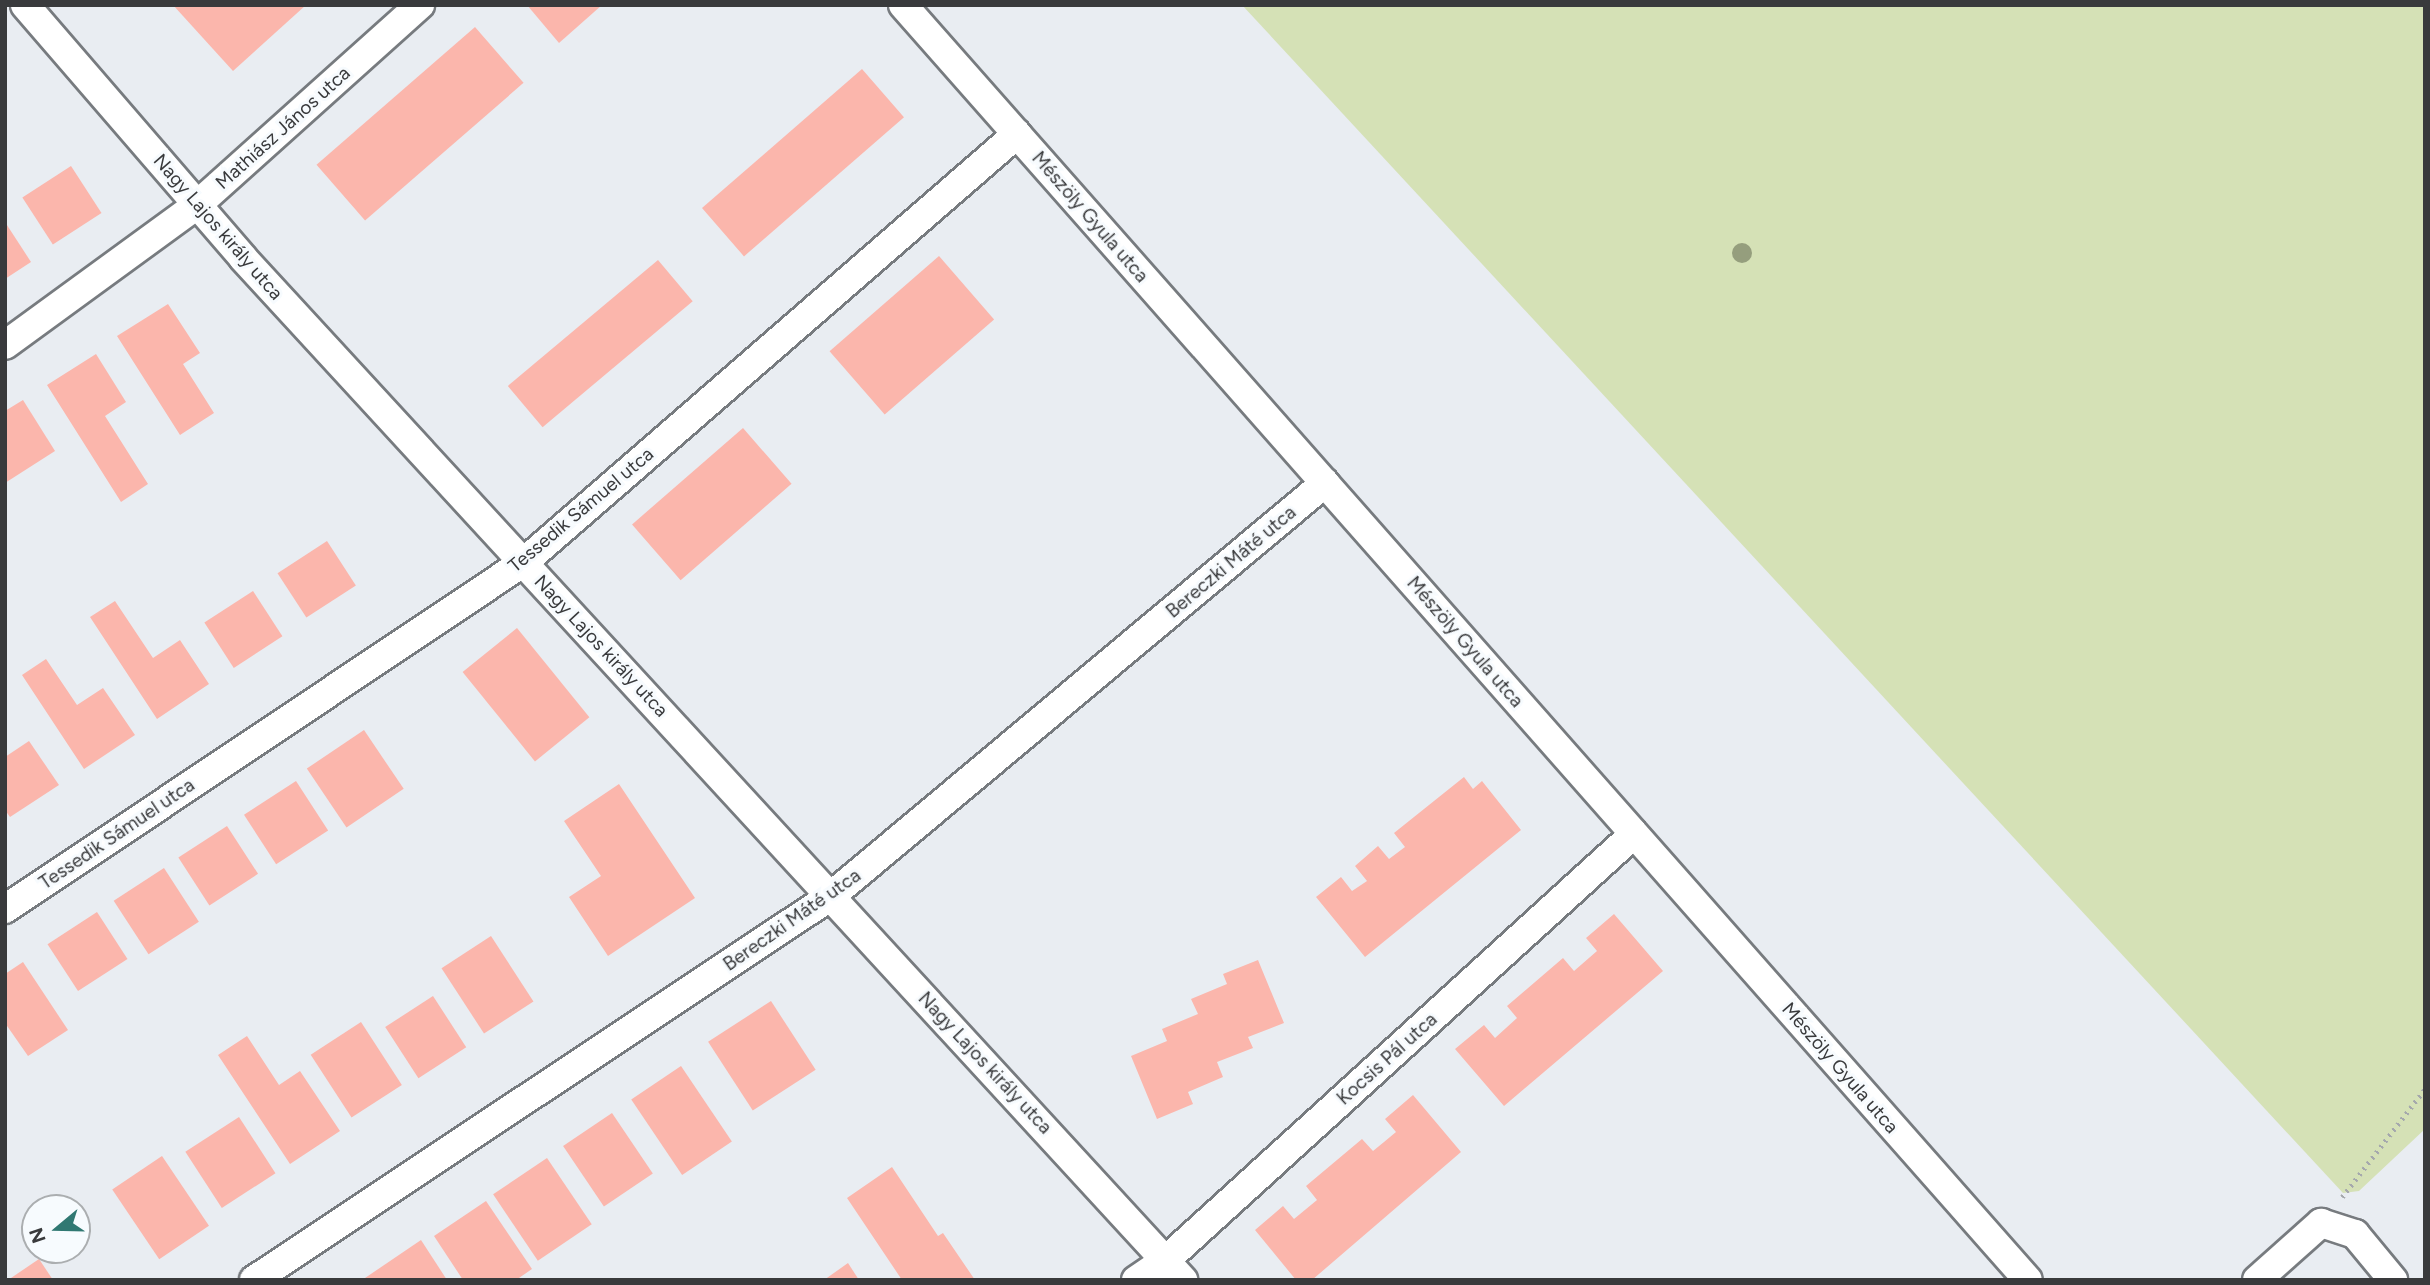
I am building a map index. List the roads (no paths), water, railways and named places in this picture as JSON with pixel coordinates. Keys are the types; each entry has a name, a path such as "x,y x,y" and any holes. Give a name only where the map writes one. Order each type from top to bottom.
{"street":[{"name":"Nagy Lajos király utca","path":"25,5 197,205 1175,1270"},
{"name":"Mathiász János utca","path":"5,345 197,205 420,5"},
{"name":"Mészöly Gyula utca","path":"902,5 2028,1280"},
{"name":"Tessedik Sámuel utca","path":"5,909 524,562 1017,134"},
{"name":"Bereczki Máté utca","path":"254,1280 831,896 1325,483"},
{"name":"Kocsis Pál utca","path":"1136,1280 1175,1270 1634,834"},
{"path":"2257,1280 2321,1223 2355,1234 2393,1280"}]}
